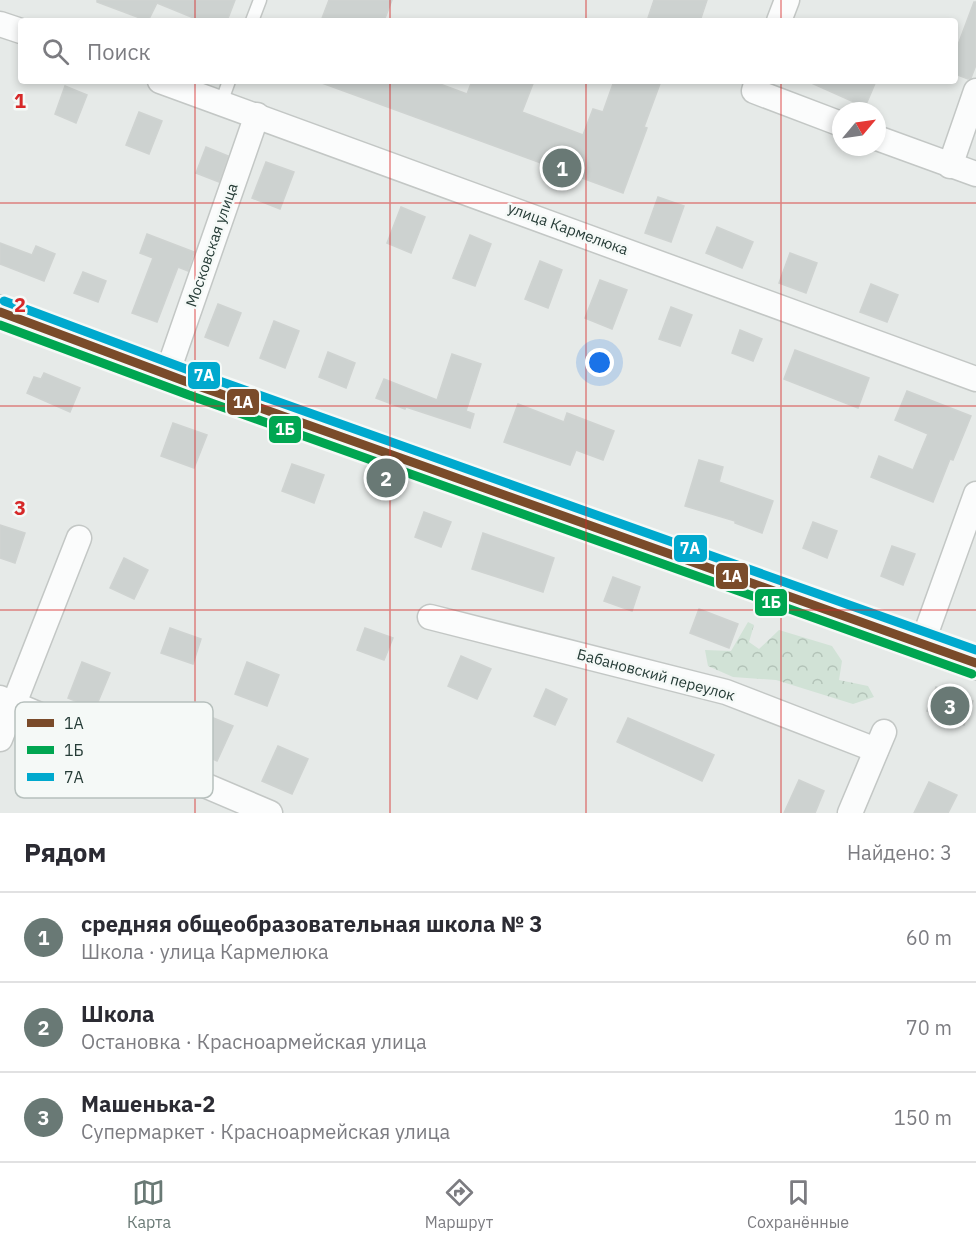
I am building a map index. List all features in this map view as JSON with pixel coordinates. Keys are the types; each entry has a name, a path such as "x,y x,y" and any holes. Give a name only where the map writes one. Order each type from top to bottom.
{"main road":[{"path":"0,312 167,374 976,663"}],"street":[{"path":"780,18 787,0"},
{"path":"0,24 18,30"},
{"name":"улица Кармелюка","path":"178,84 225,92 257,115 976,379"},
{"path":"756,84 754,91 832,121"},
{"path":"950,166 976,91"},
{"name":"Московская улица","path":"167,374 257,115"},
{"path":"886,141 976,174"},
{"path":"922,644 976,495"},
{"path":"0,739 7,701 79,538"},
{"name":"Бабановский переулок","path":"430,617 726,692 880,741 850,813"},
{"path":"213,792 257,811"}],"lane":[{"path":"253,18 260,0"}],"green space":[{"path":"748,622 754,625 749,642 759,649 779,630 832,646 842,661 839,680 868,686 874,697 853,704 776,680 733,677 708,666 705,650 731,651"}],"building":[{"path":"97,0 235,0 228,18 194,18 157,3 150,18 140,18 97,2"},
{"path":"329,0 392,0 385,18 322,18"},
{"path":"654,0 707,0 701,18 648,18"},
{"path":"974,2 976,2 976,65 971,78 958,75 958,45"},
{"path":"325,84 440,84 467,94 471,84 533,84 522,112 583,135 593,109 603,112 613,84 660,84 644,127 647,128 623,193"},
{"path":"814,84 875,84 867,102 854,102"},
{"path":"65,86 87,95 76,123 55,114"},
{"path":"139,112 162,121 149,154 126,145"},
{"path":"206,147 228,156 219,182 196,173"},
{"path":"266,162 294,172 280,209 252,198"},
{"path":"658,197 684,206 671,242 645,233"},
{"path":"401,207 425,217 411,253 387,243"},
{"path":"717,227 753,242 742,268 706,253"},
{"path":"147,234 194,252 188,271 178,267 157,322 132,313 153,258 140,253"},
{"path":"470,235 491,244 475,286 453,278"},
{"path":"0,243 32,255 36,246 55,254 44,281 0,264"},
{"path":"790,253 817,263 806,293 779,283"},
{"path":"540,261 562,270 548,308 525,299"},
{"path":"83,272 106,281 98,302 74,293"},
{"path":"600,280 627,290 612,329 585,318"},
{"path":"871,284 898,295 887,322 860,312"},
{"path":"218,304 241,313 228,346 205,337"},
{"path":"671,307 692,315 680,346 659,339"},
{"path":"274,321 299,331 285,368 260,358"},
{"path":"740,330 762,339 753,361 732,353"},
{"path":"795,350 869,378 858,408 784,379"},
{"path":"328,352 355,363 346,388 319,377"},
{"path":"452,354 481,364 466,411 474,414 470,428 376,398 384,379 437,400"},
{"path":"44,373 80,388 70,412 27,393 34,377 41,379"},
{"path":"907,391 971,416 953,460 950,459 933,502 871,477 879,456 913,470 928,434 895,420"},
{"path":"518,404 564,422 567,413 614,431 603,460 576,450 570,465 504,442"},
{"path":"173,423 207,435 194,468 161,456"},
{"path":"699,460 723,467 719,482 773,501 762,533 735,523 735,521 685,506"},
{"path":"292,464 324,475 314,503 282,491"},
{"path":"424,512 451,522 441,547 415,537"},
{"path":"813,522 837,531 827,558 803,548"},
{"path":"0,525 25,533 15,563 0,558"},
{"path":"483,533 554,558 543,592 472,569"},
{"path":"892,546 915,554 903,585 881,576"},
{"path":"124,558 148,570 134,599 110,588"},
{"path":"613,577 640,587 632,611 604,601"},
{"path":"699,609 738,624 729,648 690,633"},
{"path":"170,628 201,639 193,664 161,653"},
{"path":"365,628 393,638 384,660 357,650"},
{"path":"461,656 491,669 477,699 448,686"},
{"path":"82,662 110,673 98,702 78,702 68,698"},
{"path":"247,662 279,675 267,706 235,694"},
{"path":"936,687 973,701 964,725 927,711"},
{"path":"546,689 567,699 555,725 534,716"},
{"path":"213,718 233,726 217,761 213,759"},
{"path":"628,718 714,755 702,781 617,742"},
{"path":"278,746 308,759 292,794 262,781"},
{"path":"799,780 824,791 815,813 784,813"},
{"path":"929,782 957,795 948,813 914,813"}],"transit line":[{"name":"7А","path":"4,301 194,372 976,650"},
{"name":"1А","path":"0,312 190,383 976,663"},
{"name":"1Б","path":"0,325 186,394 972,674"}],"place":[{"name":"средняя общеобразовательная школа № 3","path":"562,168"},
{"name":"Школа","path":"386,478"},
{"name":"Машенька-2","path":"950,706"}]}
